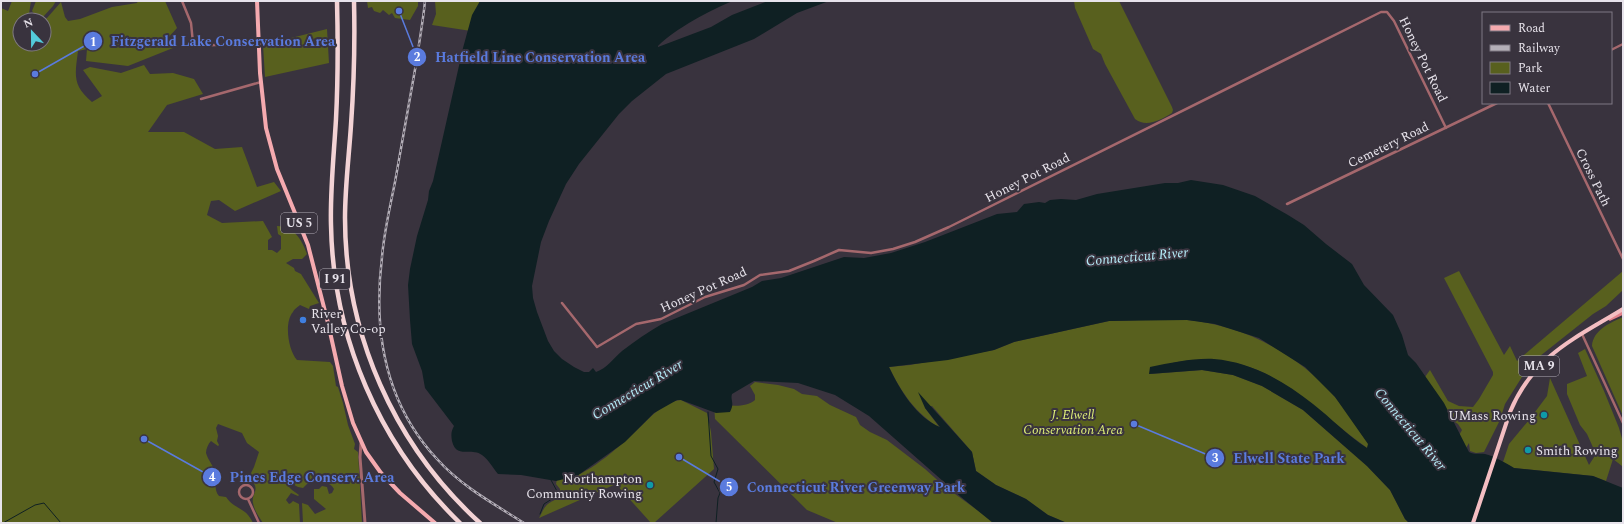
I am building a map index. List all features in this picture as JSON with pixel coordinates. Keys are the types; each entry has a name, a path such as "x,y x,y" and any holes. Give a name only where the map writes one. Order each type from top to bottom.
{"highway":[{"name":"I 91","path":"336,1 337,90 331,226 335,278 343,318 349,341 363,380 385,427 418,476 460,523"},
{"name":"I 91","path":"354,1 353,93 345,217 346,256 352,296 364,343 383,392 407,437 441,482 458,502 480,523"},
{"name":"MA 9","path":"1473,523 1503,433 1517,397 1535,371 1557,349 1623,309"},
{"path":"441,482 484,523"}],"main road":[{"name":"US 5","path":"257,1 261,82 266,128 271,150 308,245 349,412 361,443 371,460 391,484 435,523"},
{"path":"1602,322 1623,313"}],"street":[{"path":"182,1 191,23 193,43 195,46 259,43"},
{"name":"Honey Pot Road","path":"562,303 597,347 636,324 661,319 705,297 744,284 760,275 789,271 838,250 847,249 876,252 915,242 949,227 1381,12 1388,12 1394,21 1446,128"},
{"path":"1612,50 1623,44"},
{"path":"201,99 261,82"},
{"name":"Cemetery Road","path":"1287,204 1495,104"},
{"name":"Cross Path","path":"1548,104 1623,259"},
{"path":"1581,334 1623,423"},
{"path":"361,443 360,457 364,523"},
{"path":"248,499 253,495 253,490 250,485 244,485 239,489 239,494 243,498 248,499 259,523"}],"green space":[{"path":"12,1 31,1 29,12 12,12 12,52 52,52 52,12 61,2 65,17 68,21 80,19 112,7 137,3 138,1 165,1 177,28 168,38 173,48 128,66 86,61 87,49 78,51 76,79 78,85 92,102 102,96 83,70 90,67 121,73 144,65 150,74 173,73 194,79 203,94 167,105 148,132 184,132 215,149 242,147 257,187 274,182 281,191 235,211 219,200 211,201 207,215 222,223 263,221 272,237 268,240 268,250 272,250 277,253 281,249 281,236 278,234 277,226 288,228 293,231 303,244 307,254 302,259 293,259 286,263 301,274 319,303 310,306 309,309 300,305 294,310 289,322 289,343 297,360 330,362 333,366 336,386 338,387 348,425 355,444 354,449 358,452 362,523 303,523 302,503 308,505 315,514 326,509 314,499 314,489 319,489 322,486 327,487 329,494 332,493 334,489 328,484 316,481 308,483 303,488 285,480 284,482 299,495 298,496 291,493 286,500 289,504 293,501 299,504 300,523 263,523 254,506 253,500 256,489 254,483 251,480 249,481 237,478 232,474 232,471 234,471 240,476 250,475 259,452 247,443 242,433 218,424 216,428 218,436 217,441 219,445 218,446 211,441 206,450 216,475 217,493 219,496 226,497 229,501 244,511 253,523 1,523 1,8 8,11"},
{"path":"36,1 56,1 48,12 32,11"},
{"path":"367,1 418,1 418,6 410,20 395,18 392,13 389,15 383,10 380,13 374,11 372,7 368,8"},
{"path":"435,1 483,1 471,31 432,25 436,14"},
{"path":"1074,1 1119,1 1172,107 1172,113 1149,123 1139,122 1135,119 1101,54 1093,49 1075,8"},
{"path":"327,29 329,63 265,77 263,45"},
{"path":"1459,271 1504,355 1510,346 1517,361 1623,271 1623,290 1606,306 1593,314 1530,364 1505,404 1500,420 1484,452 1476,453 1470,451 1469,443 1442,488 1434,480 1462,430 1458,424 1450,419 1425,377 1430,370 1448,401 1459,406 1473,407 1493,375 1493,372 1444,278"},
{"path":"1623,317 1623,416 1592,346 1593,340 1599,331"},
{"name":"J. Elwell Conservation Area","path":"1187,320 1208,323 1249,335 1287,355 1320,382 1335,397 1369,444 1367,448 1300,395 1269,375 1252,368 1216,360 1195,360 1171,363 1150,374 1202,370 1233,375 1262,386 1303,410 1367,466 1390,490 1405,519 1409,523 1067,523 1048,515 1026,499 996,485 976,471 972,452 932,406 925,408 940,428 916,409 904,394 889,367 910,365 994,350 1014,342 1109,321"},
{"path":"1585,349 1619,428 1623,442 1623,465 1622,466 1613,459 1606,481 1593,476 1514,468 1503,462 1509,444 1547,396 1550,378 1589,465 1596,454 1587,434 1580,425 1567,394 1567,384 1587,376 1578,353"},
{"path":"755,382 778,385 794,389 802,394 817,396 830,405 856,417 860,425 870,432 887,440 925,469 944,486 984,515 998,523 838,523 807,510 715,419 714,404 730,406 746,405 755,400 755,395 750,386"},
{"path":"681,400 707,413 711,432 714,469 654,523 651,523 616,484 539,518 546,506 558,496 560,489 556,484 557,479 569,478 586,471 616,449 663,407 675,401"}],"water":[{"name":"Connecticut River","path":"480,1 733,1 714,9 683,27 658,47 711,27 732,15 768,1 829,1 797,13 754,39 666,74 632,101 619,114 579,164 566,184 549,221 541,242 532,286 533,298 537,312 548,341 554,351 562,359 584,372 589,372 593,368 596,372 603,368 627,347 662,324 752,287 762,281 781,278 844,257 864,258 891,253 925,242 997,214 1017,212 1024,204 1039,202 1045,203 1050,200 1061,199 1076,200 1097,194 1191,180 1223,185 1255,196 1304,225 1352,264 1364,285 1393,315 1402,335 1408,355 1416,363 1444,403 1469,452 1489,455 1514,468 1593,476 1623,488 1623,523 1409,523 1405,519 1390,490 1367,466 1303,410 1262,386 1233,375 1202,370 1149,374 1150,367 1174,362 1206,359 1228,361 1254,368 1279,380 1302,396 1367,448 1368,444 1335,397 1305,367 1259,338 1215,324 1187,320 1109,321 1014,342 994,350 948,360 889,367 898,385 916,410 923,417 940,427 925,408 918,392 972,452 976,471 996,485 1026,499 1048,515 1067,523 993,523 961,497 869,416 835,395 798,383 754,381 732,394 732,406 730,412 716,413 681,400 677,400 654,413 625,442 577,476 556,481 521,475 498,474 482,455 457,450 452,441 451,435 454,426 425,388 422,371 412,344 408,285 417,236 433,181 463,48 472,15"}],"waterway":[{"path":"708,412 711,456 718,469 714,482 720,493 718,498 716,523"},
{"path":"540,514 544,504 555,497 558,493 551,480"},
{"path":"3,523 35,505 44,503 61,523"}],"railway":[{"path":"425,1 416,64 383,248 379,312 381,338 386,364 394,390 405,414 419,437 446,469 456,478 490,502 524,523"}],"place":[{"name":"Hatfield Line Conservation Area","path":"399,11"},
{"name":"Fitzgerald Lake Conservation Area","path":"35,74"},
{"name":"River Valley Co-op","path":"303,320"},
{"name":"UMass Rowing","path":"1544,415"},
{"name":"Elwell State Park","path":"1134,424"},
{"name":"Pines Edge Conserv. Area","path":"144,439"},
{"name":"Smith Rowing","path":"1528,450"},
{"name":"Connecticut River Greenway Park","path":"679,457"},
{"name":"Northampton Community Rowing","path":"650,485"}]}
